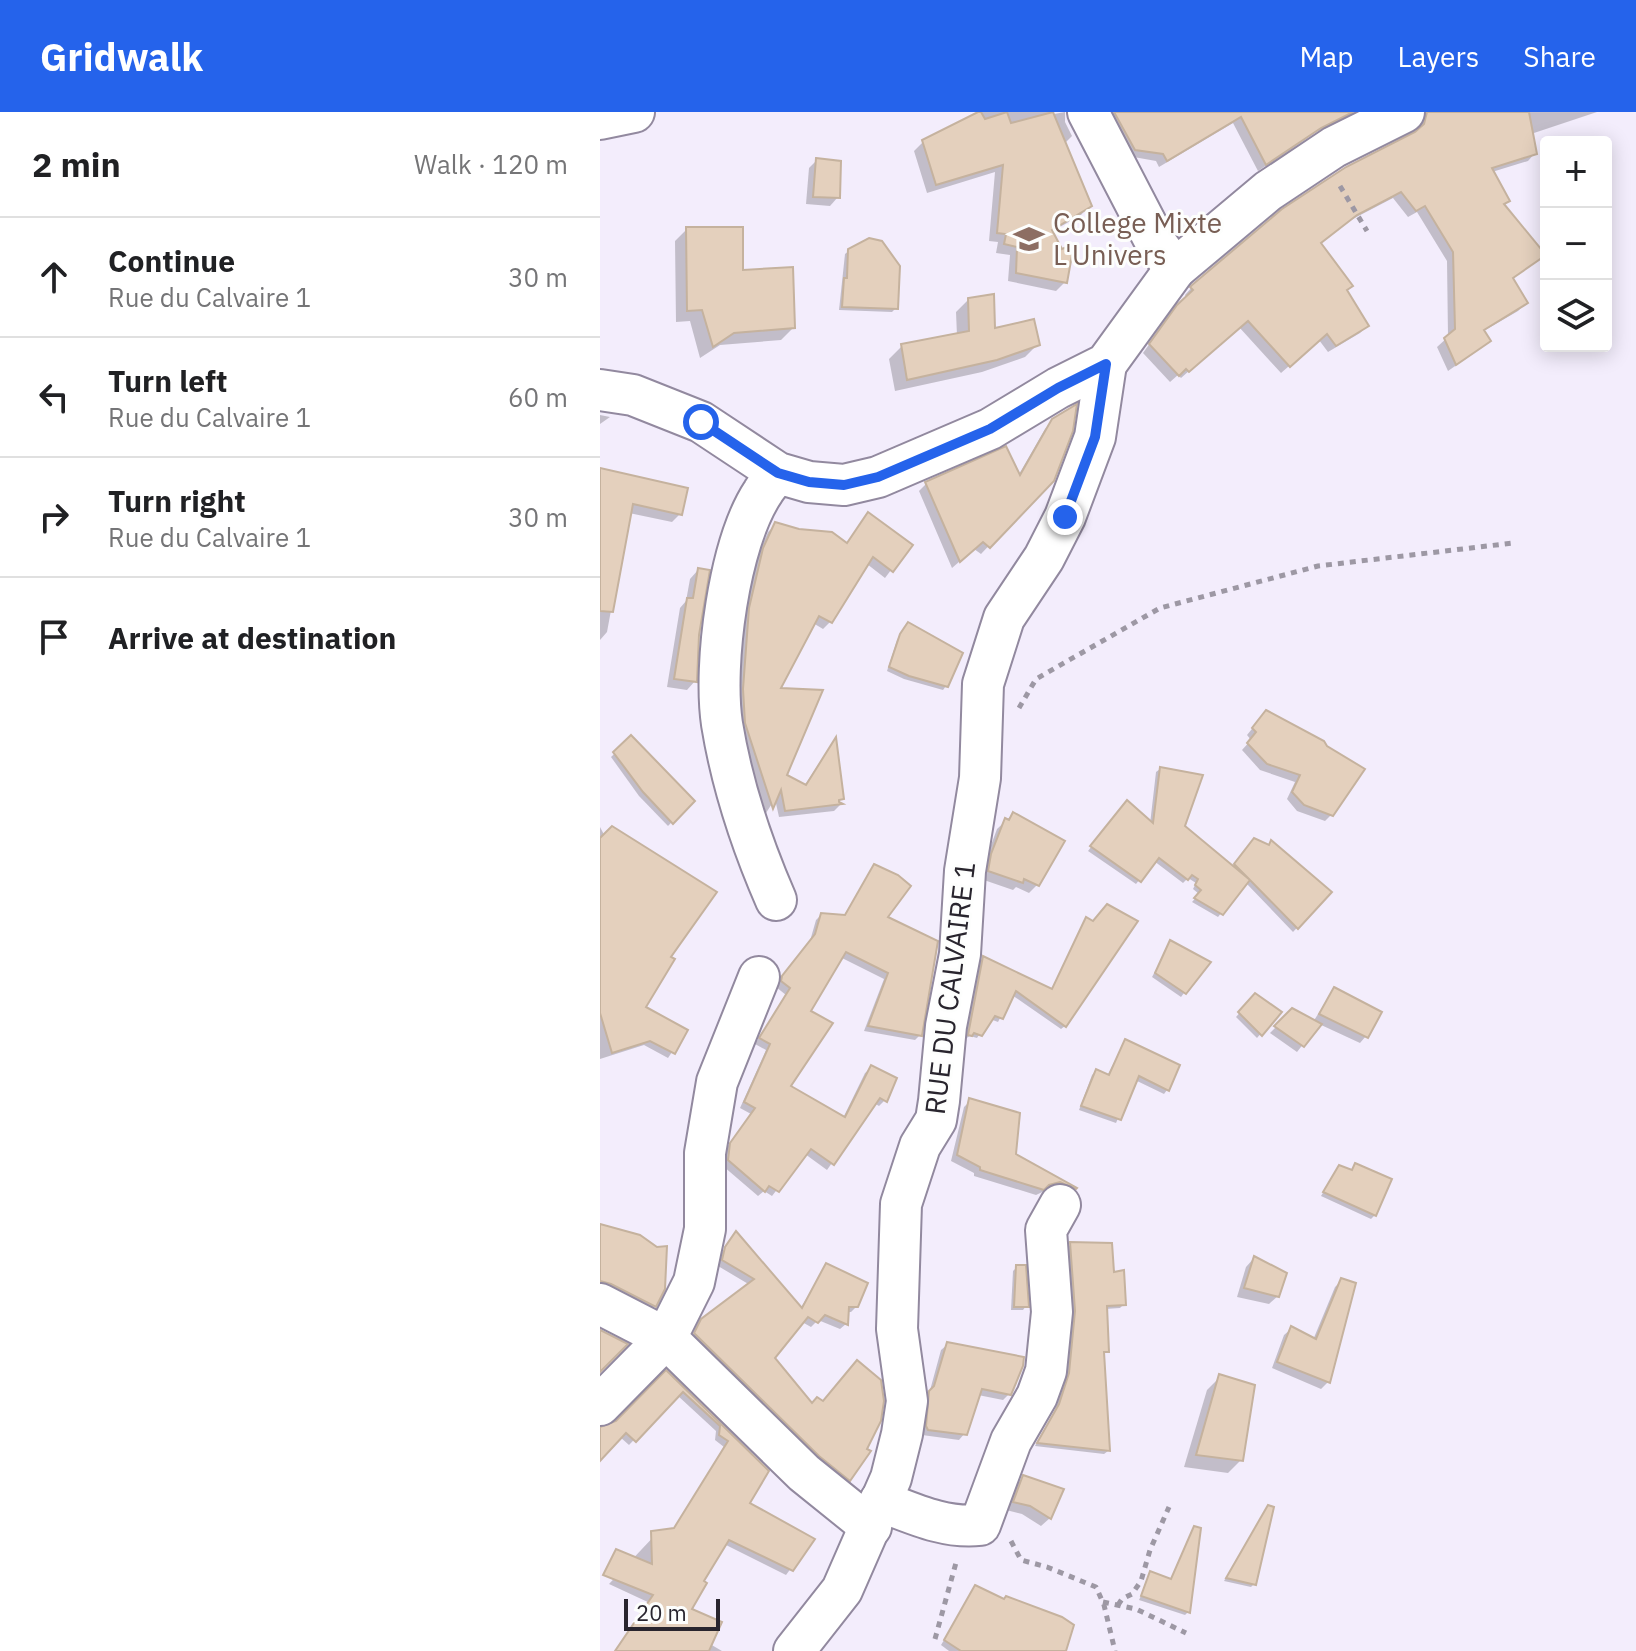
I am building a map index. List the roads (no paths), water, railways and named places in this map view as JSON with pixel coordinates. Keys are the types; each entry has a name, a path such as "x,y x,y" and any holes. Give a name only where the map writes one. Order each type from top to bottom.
{"street":[{"path":"600,119 634,112"},
{"path":"1088,112 1156,243 1175,269"},
{"name":"RUE DU CALVAIRE 1","path":"794,1651 842,1590 891,1478 907,1401 897,1329 901,1204 920,1146 936,1120 946,1026 960,954 965,871 980,778 983,684 1004,618 1044,558 1065,517 1095,437 1106,364 1175,269 1301,167 1404,112"},
{"name":"RUE DU CALVAIRE 1","path":"600,390 633,395 701,422 778,473 809,482 844,485 878,477 990,429 1058,388 1106,364"},
{"path":"776,900 744,815 722,723 721,656 730,584 746,526 762,492 778,473"},
{"path":"600,1405 666,1338 694,1282 705,1229 705,1153 717,1082 759,977"},
{"path":"600,1304 666,1338 804,1473 876,1514 974,1522 1011,1441 1037,1396 1046,1371 1052,1312 1046,1230 1060,1205"}],"place":[{"name":"College Mixte L'Univers","path":"1029,239"}]}
